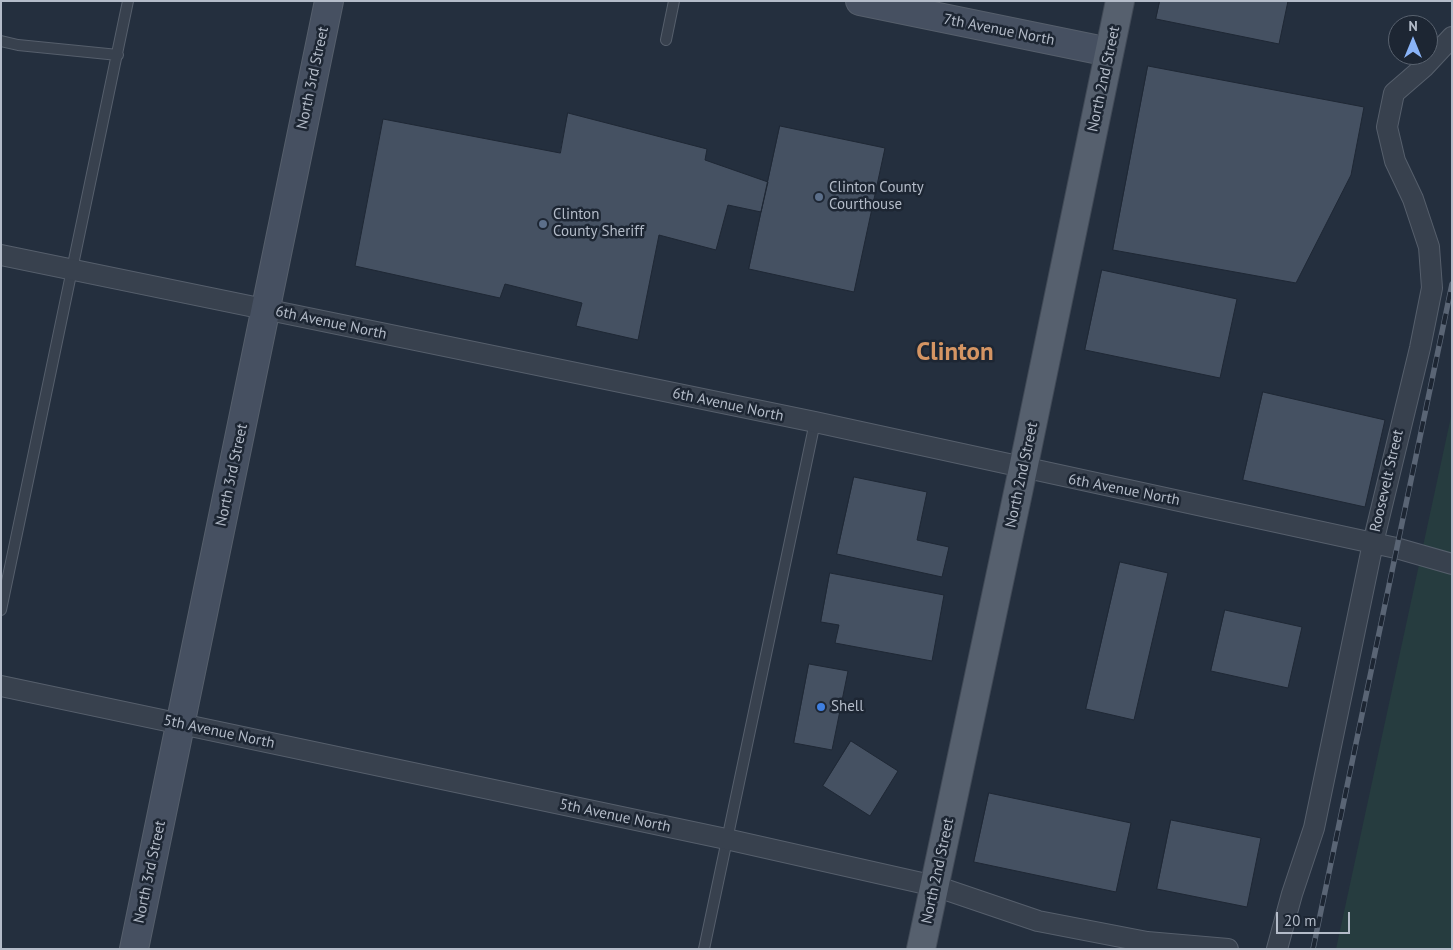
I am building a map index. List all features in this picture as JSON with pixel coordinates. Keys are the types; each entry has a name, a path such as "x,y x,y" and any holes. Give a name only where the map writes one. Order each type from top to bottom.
{"main road":[{"name":"North 2nd Street","path":"921,949 1120,1"}],"street":[{"name":"North 3rd Street","path":"134,949 329,1"},
{"name":"7th Avenue North","path":"860,1 899,5 1109,52"},
{"name":"Roosevelt Street","path":"1277,949 1314,828 1373,543 1420,348 1432,288 1429,247 1413,199 1395,161 1387,127 1394,93 1424,67 1452,37"},
{"name":"6th Avenue North","path":"1,255 815,422 1023,469 1373,543 1452,564"},
{"name":"5th Avenue North","path":"1,686 726,839 935,886 1038,921 1147,942 1228,949"}],"lane":[{"path":"1,610 128,1"},
{"path":"666,40 674,1"},
{"path":"1,41 18,45 118,55"},
{"path":"704,949 815,422"}],"green space":[{"path":"1452,412 1452,949 1336,949"}],"building":[{"path":"1160,1 1288,1 1279,44 1156,19"},
{"path":"1148,66 1364,107 1351,175 1296,283 1113,250"},
{"name":"Clinton County Sheriff","path":"568,113 707,149 705,160 768,182 761,212 728,205 716,250 659,235 638,340 576,326 582,303 505,284 500,298 355,266 383,119 560,153"},
{"name":"Clinton County Courthouse","path":"780,126 885,148 854,292 749,269"},
{"path":"1102,270 1237,299 1220,378 1085,350"},
{"path":"1263,392 1385,420 1365,507 1243,480"},
{"path":"854,477 927,492 917,540 949,547 942,577 837,554"},
{"path":"1120,562 1168,573 1134,720 1086,709"},
{"path":"830,573 944,595 932,661 835,643 839,625 821,622"},
{"path":"1225,610 1302,627 1288,688 1211,671"},
{"name":"Shell","path":"809,664 848,671 832,750 794,743"},
{"name":"Shell","path":"851,741 898,771 870,816 823,786"},
{"path":"989,793 1131,823 1116,892 974,862"},
{"path":"1171,820 1261,838 1247,907 1157,889"}],"railway":[{"path":"1313,949 1452,284"}],"place":[{"name":"Clinton County Courthouse","path":"819,197"},
{"name":"Clinton County Sheriff","path":"543,224"},
{"name":"Shell","path":"821,707"}],"district":[{"name":"Clinton","path":"955,353"}]}
